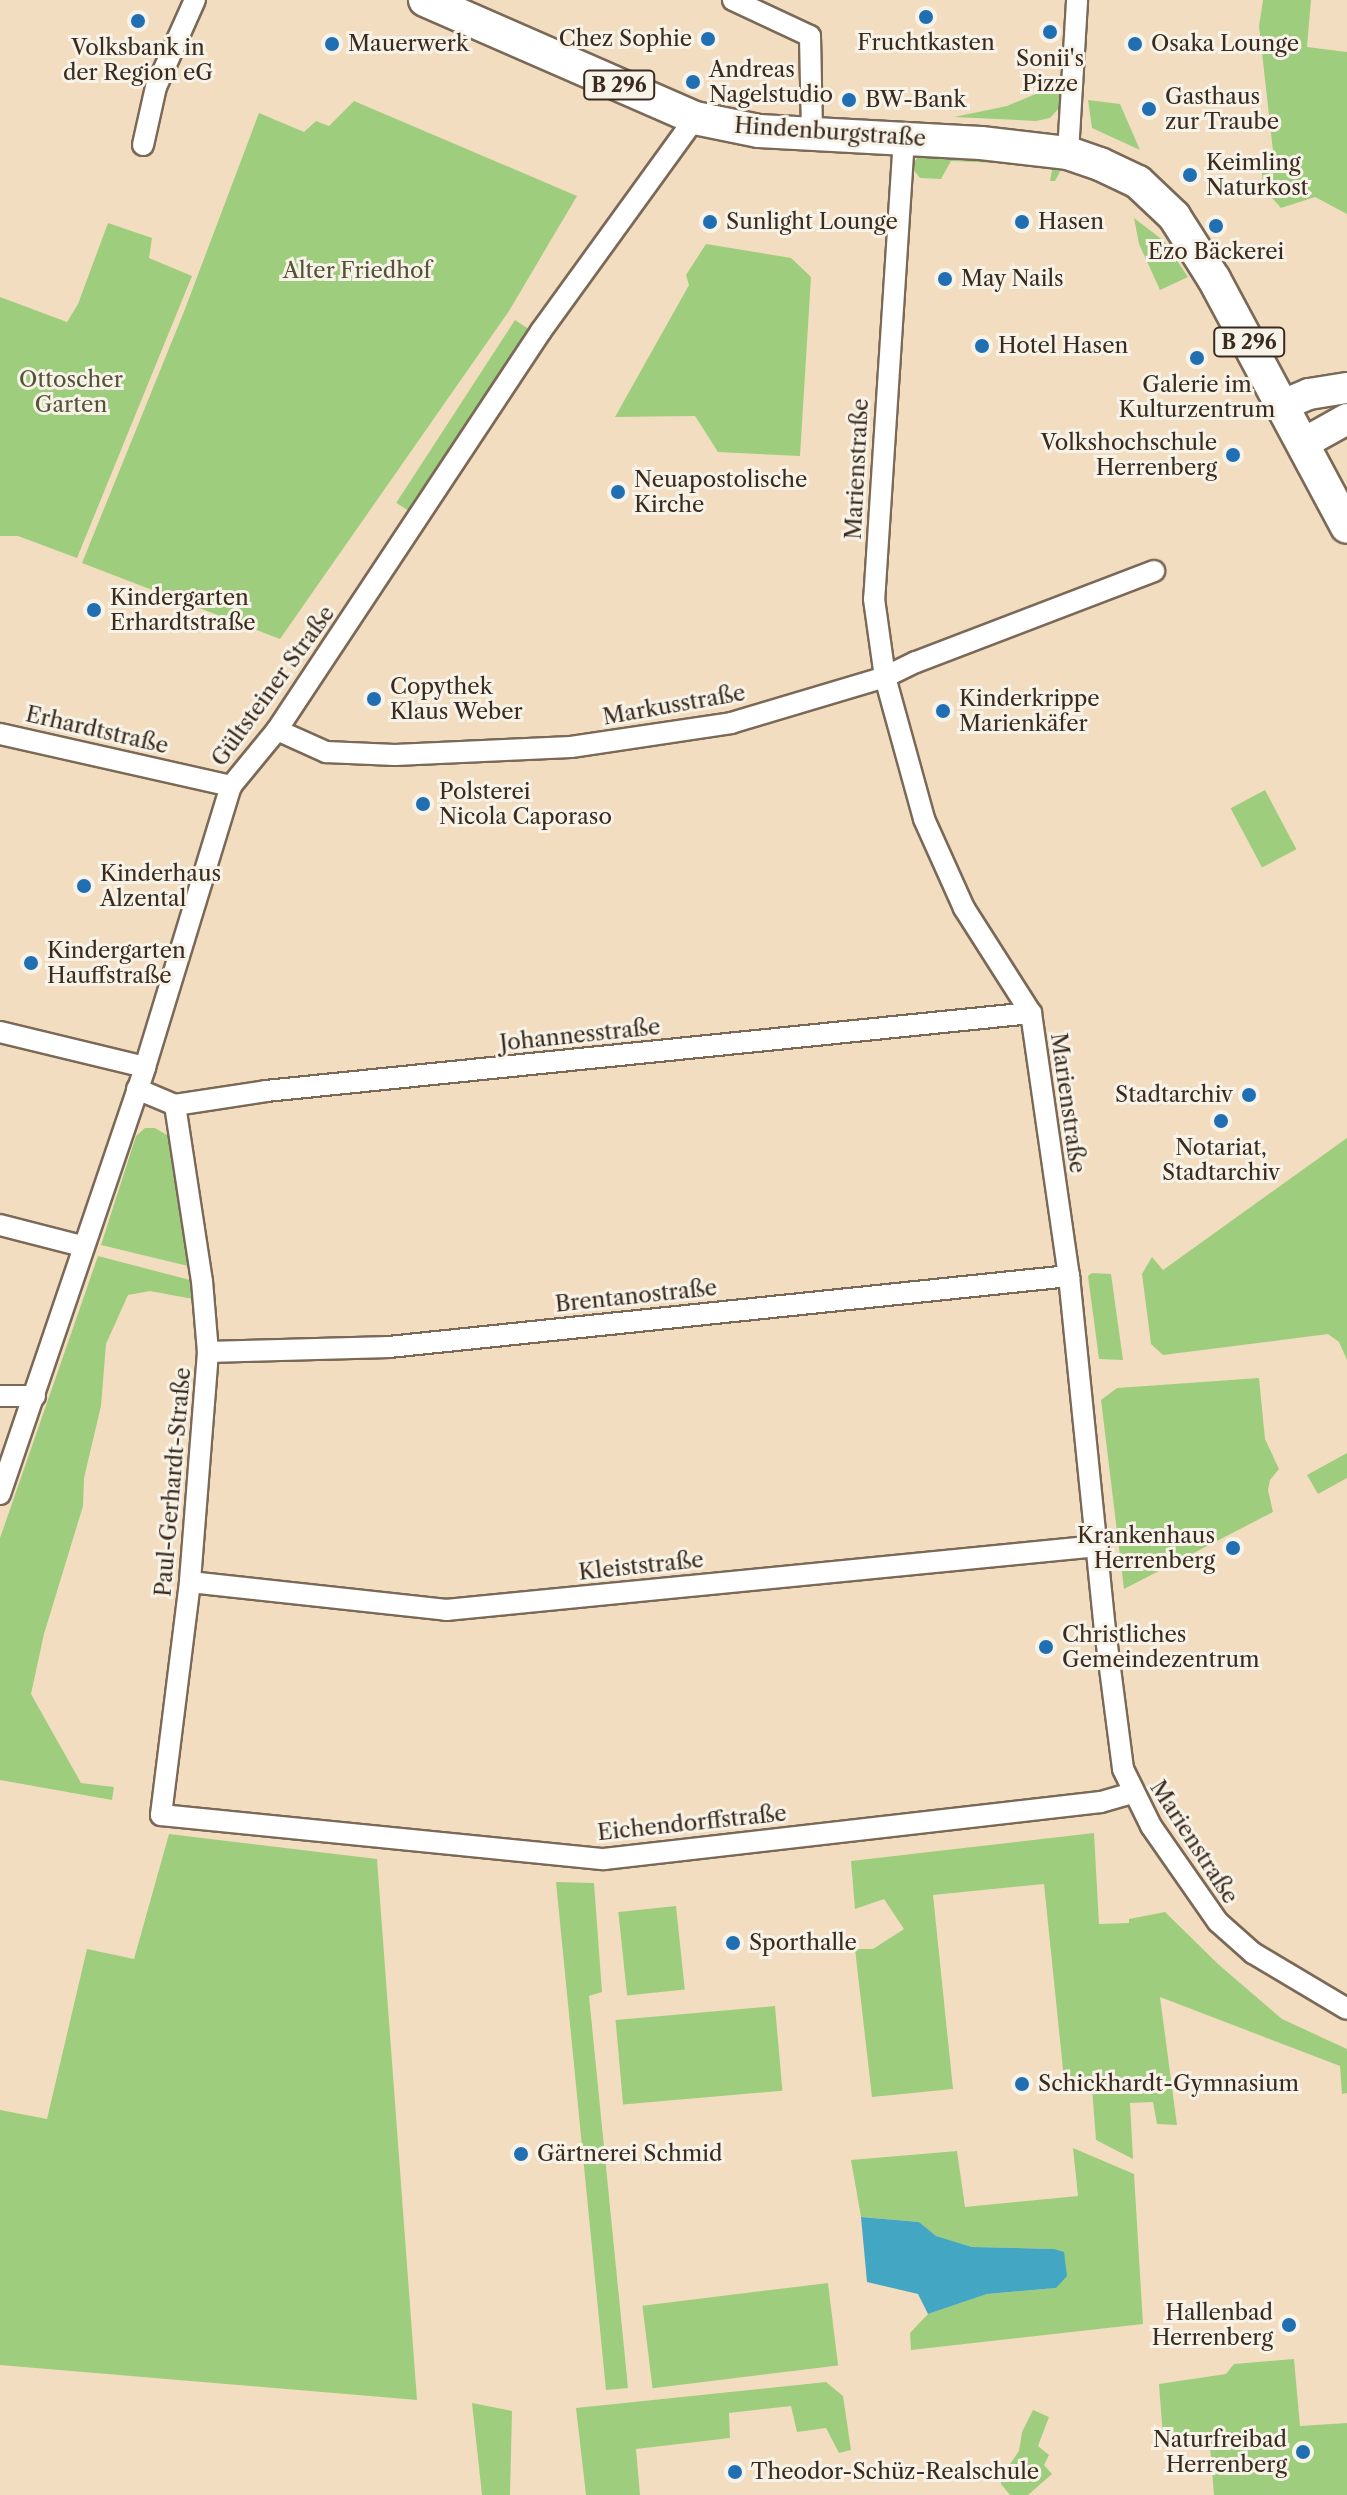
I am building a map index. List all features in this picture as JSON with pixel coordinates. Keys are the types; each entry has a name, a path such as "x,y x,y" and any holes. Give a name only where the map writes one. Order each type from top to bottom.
{"main road":[{"name":"Hindenburgstraße","path":"425,0 695,118 759,131 904,138 1068,153 1100,164 1151,192 1174,216 1214,279 1283,405"},
{"path":"1283,405 1309,394 1347,388"},
{"name":"B 296","path":"1283,405 1347,527"},
{"path":"1304,443 1347,419"}],"street":[{"path":"143,145 156,87 195,0"},
{"path":"733,0 810,36 812,134"},
{"path":"1068,153 1077,0"},
{"name":"Gültsteiner Straße","path":"0,1494 145,1067 231,786 277,730 541,331 695,118"},
{"name":"Marienstraße","path":"904,138 874,599 885,677 924,819 964,908 1031,1013 1069,1276 1118,1744 1132,1793 1190,1887 1218,1922 1253,1953 1347,2009"},
{"name":"Markusstraße","path":"277,730 326,752 395,755 571,747 731,723 885,677 916,662 1154,571"},
{"name":"Erhardtstraße","path":"0,734 231,786"},
{"name":"Johannesstraße","path":"175,1105 266,1091 1031,1013"},
{"path":"0,1032 145,1067"},
{"path":"137,1089 175,1105"},
{"name":"Paul-Gerhardt-Straße","path":"161,1815 190,1582 208,1352 202,1281 175,1105"},
{"path":"0,1225 82,1246"},
{"name":"Brentanostraße","path":"208,1352 389,1347 1069,1276"},
{"path":"0,1396 35,1396"},
{"name":"Kleiststraße","path":"190,1582 446,1610 1098,1546"},
{"name":"Eichendorffstraße","path":"161,1815 604,1859 1101,1802 1132,1793"}],"green space":[{"path":"1263,0 1311,0 1307,47 1347,52 1347,214 1315,197 1281,208 1264,189 1261,167 1273,151 1259,26"},
{"path":"1045,90 1063,94 1059,108 1050,118 1036,121 954,117 1007,106"},
{"path":"1088,100 1120,104 1140,150 1092,128"},
{"name":"Alter Friedhof","path":"354,101 577,196 509,311 280,639 82,563 185,309 259,113 304,132 316,121 329,126"},
{"path":"921,154 1049,159 1060,172 1055,181 1050,181 1053,165 951,161 941,179 920,178 910,166"},
{"path":"1134,218 1164,241 1188,277 1160,290 1139,244"},
{"name":"Ottoscher Garten","path":"108,223 152,238 149,258 192,276 77,558 18,536 0,536 0,297 67,322 78,304"},
{"path":"706,244 791,258 811,277 800,456 718,452 695,416 615,417 689,285 686,275"},
{"path":"515,320 532,331 413,514 396,503"},
{"path":"1265,790 1296,849 1262,867 1231,808"},
{"path":"145,1128 155,1128 167,1135 174,1145 188,1266 101,1245 136,1136"},
{"path":"1347,1138 1347,1360 1339,1342 1328,1334 1163,1355 1151,1344 1142,1274 1152,1257 1163,1270"},
{"path":"98,1256 190,1280 193,1299 150,1291 128,1295 106,1344 101,1406 84,1478 83,1506 44,1634 31,1694 81,1783 114,1787 112,1800 0,1780 0,1538"},
{"path":"1092,1273 1111,1274 1123,1360 1099,1359 1088,1276"},
{"path":"1259,1378 1265,1439 1279,1469 1270,1480 1268,1490 1273,1512 1124,1589 1101,1400 1117,1388"},
{"path":"1347,1453 1347,1478 1318,1494 1307,1475"},
{"path":"1094,1833 1099,1924 1129,1923 1129,1919 1165,1912 1218,1964 1282,2019 1347,2049 1347,2093 1342,2094 1340,2066 1160,1997 1177,2125 1157,2124 1153,2102 1130,2103 1133,2159 1096,2140 1091,2076 1064,2079 1044,1884 933,1895 953,2089 872,2097 855,1949 873,1949 904,1929 884,1899 855,1909 851,1861"},
{"path":"169,1834 377,1859 417,2400 0,2365 0,2110 47,2119 87,1949 134,1959"},
{"path":"556,1882 594,1883 602,1992 589,1996 628,2388 606,2390"},
{"path":"676,1906 685,1990 627,1996 618,1912"},
{"path":"775,2006 782,2091 623,2105 616,2020"},
{"path":"1073,2148 1134,2174 1143,2324 911,2350 910,2333 928,2314 987,2294 1056,2288 1054,2249 972,2247 935,2236 919,2222 861,2217 851,2160 957,2151 965,2207 1078,2196"},
{"path":"828,2283 838,2365 653,2388 642,2306"},
{"path":"1294,2359 1300,2426 1347,2423 1347,2495 1214,2495 1209,2435 1163,2437 1159,2384 1226,2374 1234,2364"},
{"path":"826,2382 843,2396 851,2450 839,2453 826,2428 797,2432 791,2406 729,2413 730,2438 636,2449 640,2495 586,2495 576,2408"},
{"path":"472,2403 512,2411 510,2495 482,2495"},
{"path":"1033,2410 1049,2417 1038,2446 1049,2455 1044,2465 1052,2474 1028,2495 1010,2495 1001,2484 1001,2477 1019,2451 1022,2432"}],"water":[{"path":"861,2217 919,2222 936,2236 972,2247 1054,2249 1064,2252 1067,2276 1056,2288 987,2294 928,2314 918,2294 867,2282"}],"place":[{"name":"Fruchtkasten","path":"926,17"},
{"name":"Volksbank in der Region eG","path":"138,21"},
{"name":"Sonii's Pizze","path":"1050,32"},
{"name":"Chez Sophie","path":"708,39"},
{"name":"Mauerwerk","path":"332,44"},
{"name":"Osaka Lounge","path":"1135,44"},
{"name":"Andreas Nagelstudio","path":"693,82"},
{"name":"BW-Bank","path":"849,100"},
{"name":"Gasthaus zur Traube","path":"1149,109"},
{"name":"Keimling Naturkost","path":"1190,175"},
{"name":"Sunlight Lounge","path":"710,222"},
{"name":"Hasen","path":"1022,222"},
{"name":"Ezo Bäckerei","path":"1216,226"},
{"name":"May Nails","path":"945,279"},
{"name":"Hotel Hasen","path":"982,346"},
{"name":"Galerie im Kulturzentrum","path":"1197,358"},
{"name":"Volkshochschule Herrenberg","path":"1233,455"},
{"name":"Neuapostolische Kirche","path":"618,492"},
{"name":"Kindergarten Erhardtstraße","path":"94,610"},
{"name":"Copythek Klaus Weber","path":"374,699"},
{"name":"Kinderkrippe Marienkäfer","path":"943,711"},
{"name":"Polsterei Nicola Caporaso","path":"423,804"},
{"name":"Kinderhaus Alzental","path":"84,886"},
{"name":"Kindergarten Hauffstraße","path":"31,963"},
{"name":"Stadtarchiv","path":"1249,1095"},
{"name":"Notariat, Stadtarchiv","path":"1221,1121"},
{"name":"Krankenhaus Herrenberg","path":"1233,1548"},
{"name":"Christliches Gemeindezentrum","path":"1046,1647"},
{"name":"Sporthalle","path":"733,1943"},
{"name":"Schickhardt-Gymnasium","path":"1022,2084"},
{"name":"Gärtnerei Schmid","path":"521,2154"},
{"name":"Hallenbad Herrenberg","path":"1289,2325"},
{"name":"Naturfreibad Herrenberg","path":"1303,2452"},
{"name":"Theodor-Schüz-Realschule","path":"735,2472"}]}
